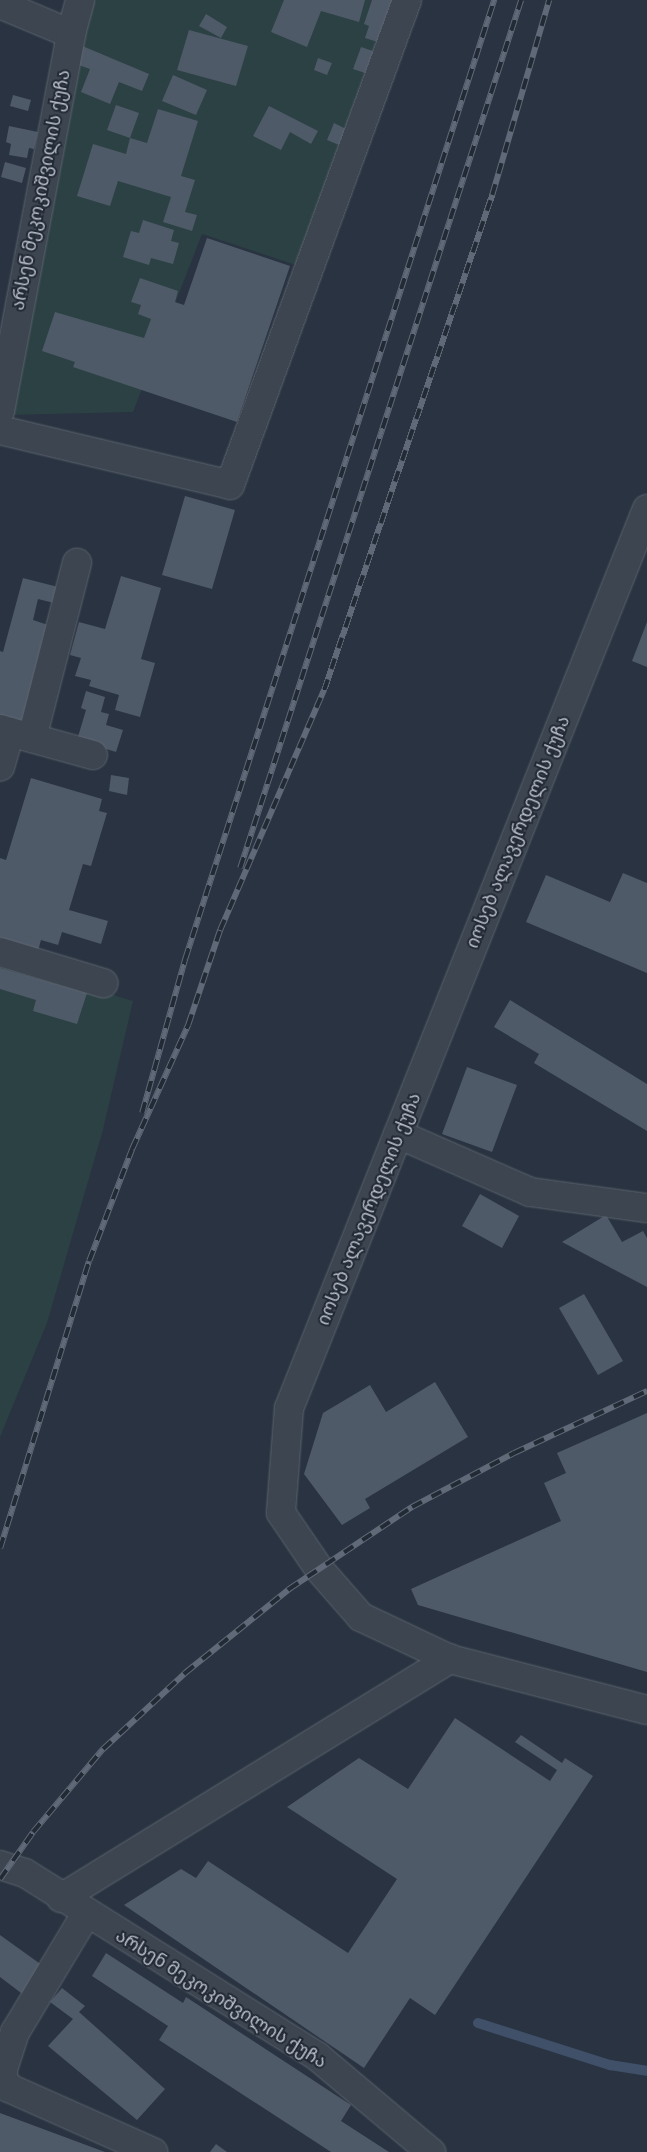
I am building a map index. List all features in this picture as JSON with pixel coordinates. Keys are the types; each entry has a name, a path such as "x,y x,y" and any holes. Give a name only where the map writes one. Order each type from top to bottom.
{"street":[{"name":"არსენ მეკოკიშვილის ქუჩა","path":"0,411 71,34 80,0"},
{"path":"0,430 230,485 406,0"},
{"path":"0,4 71,34"},
{"name":"იოსებ ალავერდელის ქუჩა","path":"647,509 639,552 398,1134 289,1408 281,1513 319,1569 361,1617 450,1659 647,1710"},
{"path":"0,767 77,563"},
{"path":"14,733 93,756"},
{"path":"0,952 103,984"},
{"path":"398,1134 530,1192 647,1208"},
{"path":"61,1898 450,1659"},
{"name":"არსენ მეკოკიშვილის ქუჩა","path":"0,1865 26,1873 86,1914 318,2057 431,2152"},
{"path":"86,1914 15,2032 3,2068 3,2080 9,2088 153,2152"}],"green space":[{"path":"90,0 400,0 296,265 202,234 133,412 7,415"},
{"path":"0,961 133,1001 103,1130 47,1323 0,1437"}],"building":[{"path":"284,0 365,0 359,22 321,11 307,47 271,32"},
{"path":"372,0 395,0 381,43 365,38 369,26 364,24"},
{"path":"206,14 227,27 221,38 199,26"},
{"path":"189,30 248,46 236,86 177,70"},
{"path":"80,45 149,74 142,91 119,82 110,104 81,92 90,69 73,63"},
{"path":"361,47 376,52 368,74 353,69"},
{"path":"318,58 332,63 327,75 314,70"},
{"path":"173,75 207,90 196,115 162,101"},
{"path":"13,95 31,100 28,111 10,106"},
{"path":"116,105 139,113 130,138 107,130"},
{"path":"269,106 318,131 311,144 290,132 281,150 253,136"},
{"path":"158,109 198,121 181,176 195,180 185,212 197,215 192,231 163,222 171,197 118,181 110,206 77,196 93,144 126,154 130,138 147,143"},
{"path":"334,123 346,129 339,145 327,140"},
{"path":"9,126 38,132 34,149 29,148 27,158 9,155 11,144 6,142"},
{"path":"5,162 26,168 22,183 1,177"},
{"path":"143,220 174,230 171,241 179,243 173,264 151,258 149,265 123,257 131,231 139,233"},
{"path":"207,238 290,266 237,422 73,367 75,362 42,351 55,312 144,338 151,319 138,314 141,305 131,302 140,278 178,291 175,302 184,305"},
{"path":"185,496 235,510 212,589 162,575"},
{"path":"121,576 161,588 141,659 155,663 140,717 115,710 119,695 89,686 91,680 75,676 81,658 70,655 79,622 105,629"},
{"path":"23,578 62,588 58,604 38,599 33,620 51,626 24,727 0,721 0,651 3,652"},
{"path":"647,622 647,667 632,661"},
{"path":"86,691 105,697 101,712 109,714 106,725 123,730 116,752 77,740 86,710 81,708"},
{"path":"111,775 129,778 127,795 109,791"},
{"path":"31,778 102,799 99,811 107,813 91,866 83,864 69,910 108,921 101,944 62,932 58,945 41,940 36,958 0,948 0,858 6,860"},
{"path":"623,873 647,883 647,973 526,922 546,875 610,902"},
{"path":"0,968 87,993 77,1024 33,1011 36,1000 0,989"},
{"path":"510,1000 647,1084 647,1131 534,1063 539,1054 494,1027"},
{"path":"467,1067 517,1085 492,1152 442,1134"},
{"path":"480,1194 519,1216 502,1248 462,1226"},
{"path":"606,1215 622,1242 643,1231 647,1238 647,1287 562,1242"},
{"path":"584,1294 623,1361 598,1375 559,1308"},
{"path":"435,1382 468,1437 365,1499 370,1508 342,1525 304,1474 323,1413 370,1385 386,1412"},
{"path":"647,1413 647,1672 418,1605 411,1589 561,1521 544,1483 566,1473 557,1453"},
{"path":"455,1718 550,1781 557,1770 515,1742 521,1735 562,1763 565,1758 593,1776 435,2015 410,1998 364,2068 124,1905 181,1869 196,1878 208,1861 348,1953 397,1879 287,1807 359,1758 408,1789"},
{"path":"0,1935 46,1968 25,1996 0,1977"},
{"path":"106,1953 183,2003 186,1997 351,2105 341,2121 389,2152 331,2152 159,2040 168,2026 92,1976"},
{"path":"62,1988 85,2006 79,2012 165,2089 137,2120 48,2046 73,2019 50,2002"},
{"path":"0,2113 105,2152 0,2152"},
{"path":"216,2144 227,2152 210,2152"}],"waterway":[{"path":"478,2023 610,2065 647,2071"}],"railway":[{"path":"142,1113 185,959 494,0"},
{"path":"240,868 521,0"},
{"path":"0,1548 89,1261 132,1149 188,1025 220,930 324,690 492,195 549,0"},
{"path":"0,1879 33,1832 103,1749 185,1673 289,1589 412,1507 514,1453 647,1391"}]}
